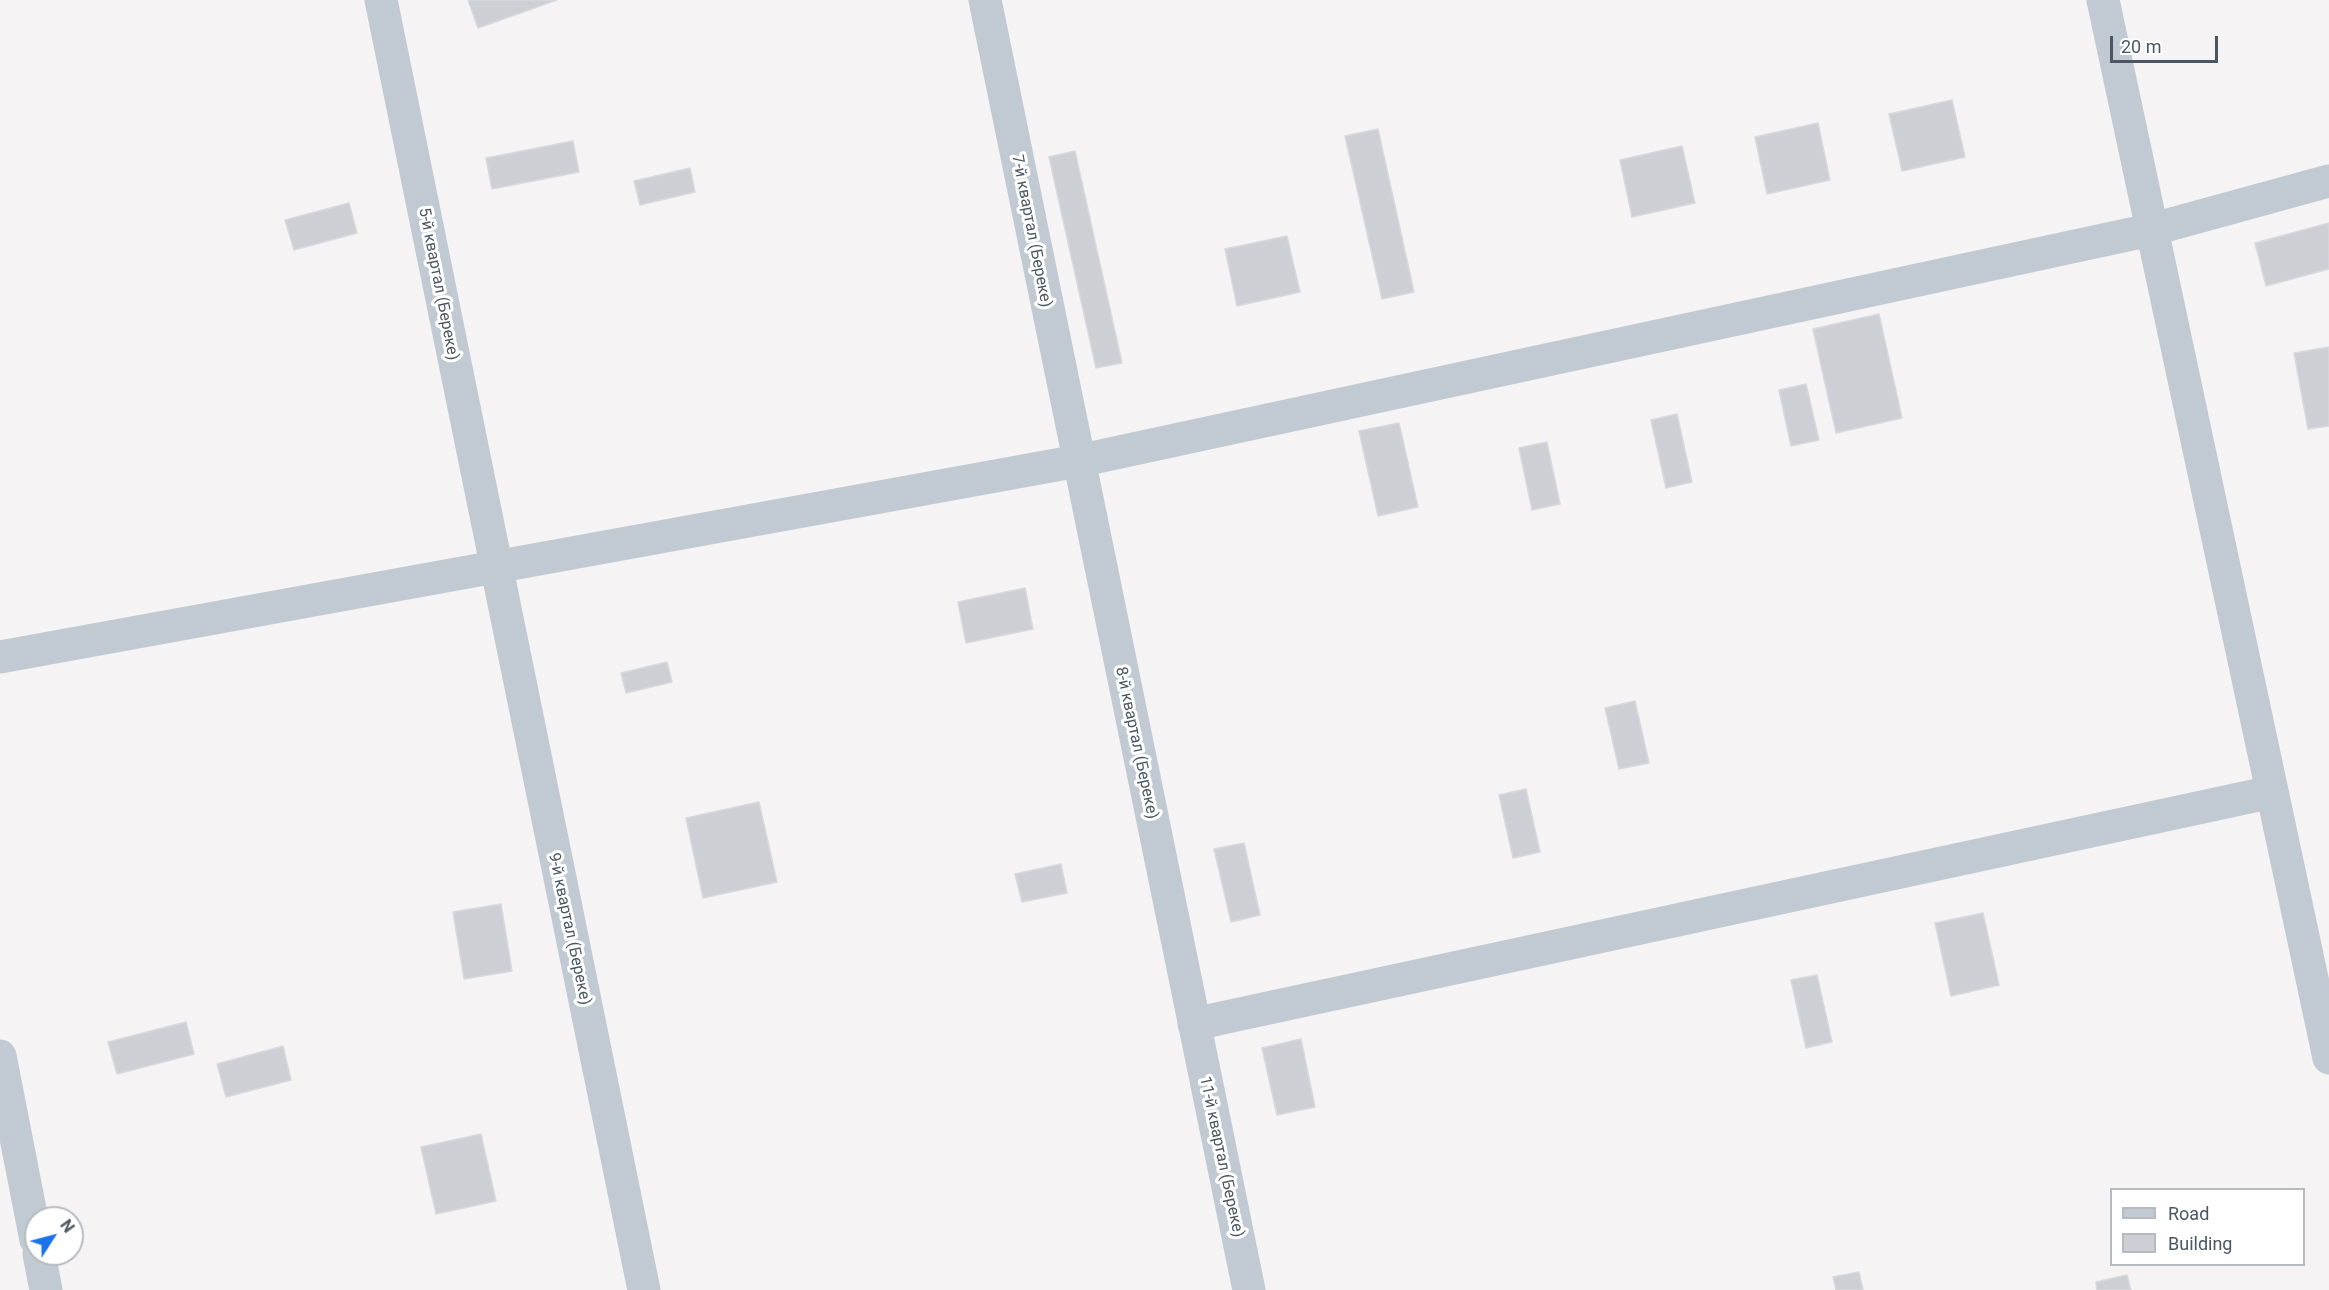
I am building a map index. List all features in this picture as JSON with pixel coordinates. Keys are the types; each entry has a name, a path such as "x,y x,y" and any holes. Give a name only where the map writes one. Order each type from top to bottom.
{"street":[{"name":"5-й квартал (Береке)","path":"381,0 495,568"},
{"name":"7-й квартал (Береке)","path":"985,0 1078,461"},
{"path":"2103,0 2150,230 2329,1058"},
{"path":"0,657 1078,461 2150,230 2329,181"},
{"name":"8-й квартал (Береке)","path":"1078,461 1194,1024"},
{"name":"9-й квартал (Береке)","path":"495,568 644,1290"},
{"path":"1194,1024 2272,792"},
{"name":"11-й квартал (Береке)","path":"1194,1024 1249,1290"},
{"path":"0,1056 29,1206"},
{"path":"41,1266 46,1290"}],"building":[{"path":"468,0 557,0 478,28"},
{"path":"1952,100 1965,157 1902,171 1889,114"},
{"path":"1818,123 1830,180 1767,194 1755,137"},
{"path":"1378,129 1414,292 1382,299 1345,136"},
{"path":"573,141 579,172 492,189 486,158"},
{"path":"1682,146 1695,203 1632,217 1620,160"},
{"path":"1075,151 1122,363 1096,368 1049,157"},
{"path":"690,168 695,192 640,205 634,181"},
{"path":"349,203 357,233 294,250 285,220"},
{"path":"2329,223 2329,269 2266,286 2255,243"},
{"path":"1287,236 1300,292 1237,306 1225,249"},
{"path":"1879,314 1902,418 1836,433 1813,329"},
{"path":"2329,347 2329,426 2308,429 2294,353"},
{"path":"1806,384 1819,440 1791,446 1779,390"},
{"path":"1677,414 1692,482 1666,488 1651,420"},
{"path":"1399,423 1418,507 1378,516 1359,431"},
{"path":"1547,442 1560,504 1532,510 1519,448"},
{"path":"1025,588 1033,629 966,643 958,602"},
{"path":"667,662 672,682 626,693 621,673"},
{"path":"1635,701 1649,763 1619,769 1605,708"},
{"path":"1526,789 1540,852 1513,858 1499,795"},
{"path":"759,802 777,882 703,898 686,818"},
{"path":"1244,843 1260,915 1231,922 1214,849"},
{"path":"1061,864 1067,893 1022,902 1015,874"},
{"path":"501,904 512,971 464,979 453,912"},
{"path":"1983,913 1999,985 1951,996 1935,923"},
{"path":"1817,975 1832,1042 1806,1048 1791,980"},
{"path":"186,1022 194,1054 117,1074 108,1042"},
{"path":"1301,1039 1315,1107 1277,1115 1262,1048"},
{"path":"283,1046 291,1080 226,1097 217,1064"},
{"path":"481,1134 496,1201 436,1214 421,1147"},
{"path":"1859,1272 1863,1290 1836,1290 1833,1277"},
{"path":"2127,1275 2131,1290 2097,1290 2096,1282"}]}
